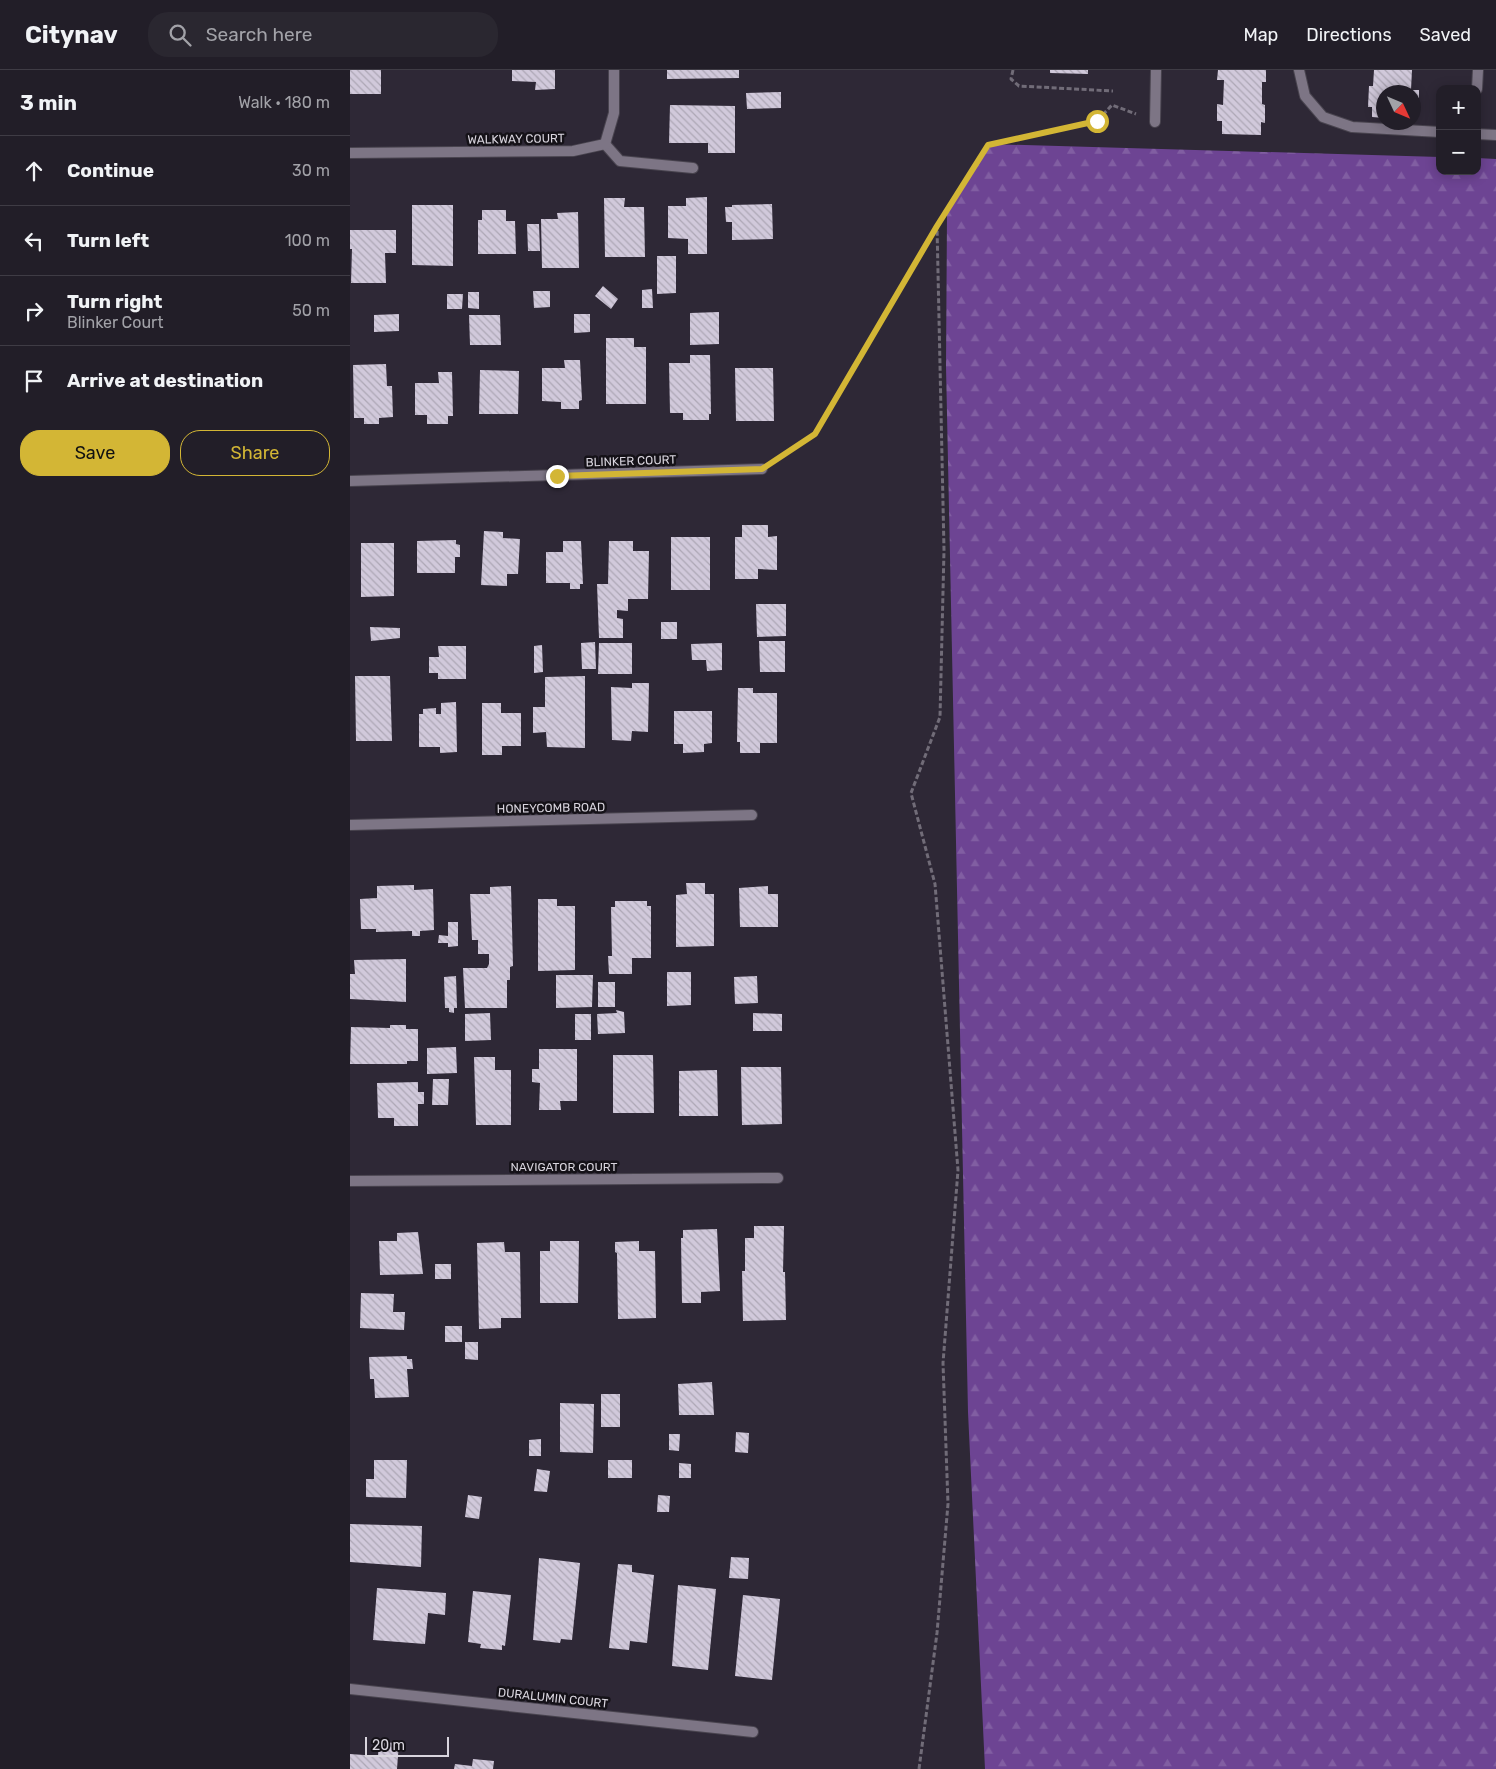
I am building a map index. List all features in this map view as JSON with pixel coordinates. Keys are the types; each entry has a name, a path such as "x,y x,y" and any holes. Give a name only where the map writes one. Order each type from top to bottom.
{"street":[{"path":"614,70 614,113 606,144 620,161 693,168"},
{"path":"1155,122 1156,70"},
{"path":"1299,70 1305,96 1323,117 1352,127 1436,132"},
{"path":"1477,85 1478,70"},
{"path":"1481,134 1496,135"},
{"name":"WALKWAY COURT","path":"350,153 573,150 606,144"},
{"name":"BLINKER COURT","path":"350,481 762,469"},
{"name":"HONEYCOMB ROAD","path":"350,825 752,815"},
{"name":"NAVIGATOR COURT","path":"350,1181 778,1178"},
{"name":"DURALUMIN COURT","path":"350,1689 753,1732"}],"path":[{"path":"1013,70 1011,79 1019,86 1113,91"},
{"path":"762,469 815,434 937,226 988,145 1097,121 1112,105 1155,122"},
{"path":"919,1769 937,1633 948,1504 943,1363 958,1170 935,884 911,793 940,717 944,550 937,226"}],"green space":[{"path":"987,144 1436,157 1436,175 1481,175 1481,158 1496,159 1496,1769 985,1769 968,1412 946,366 947,214"}],"building":[{"path":"350,70 381,70 381,94 350,94"},
{"path":"512,70 555,70 555,89 535,90 536,82 512,81"},
{"path":"667,70 739,70 739,78 667,79"},
{"path":"1050,70 1088,70 1088,74 1050,73"},
{"path":"1218,70 1266,70 1266,82 1262,82 1262,104 1265,105 1265,123 1261,122 1261,135 1222,134 1222,121 1217,121 1217,104 1223,105 1224,80 1217,80"},
{"path":"1374,70 1412,70 1411,85 1376,85 1376,117 1372,117 1372,107 1368,107 1369,86 1373,86"},
{"path":"781,92 781,108 747,109 746,93"},
{"path":"670,105 735,106 735,153 708,153 708,143 669,143"},
{"path":"707,197 707,254 688,254 688,239 668,238 668,206 686,206 686,198"},
{"path":"604,198 625,198 624,207 644,207 645,257 605,257"},
{"path":"772,204 773,239 732,240 732,222 726,222 725,207 732,207 732,205"},
{"path":"412,205 453,205 453,266 412,265"},
{"path":"482,210 506,210 506,221 515,221 516,254 478,254 478,220 482,220"},
{"path":"578,212 579,268 542,268 541,219 558,219 557,213"},
{"path":"527,224 539,224 540,251 528,251"},
{"path":"350,230 396,230 396,253 385,253 386,283 351,283 352,249 350,249"},
{"path":"657,256 676,256 676,293 657,294"},
{"path":"603,286 618,299 611,309 595,296"},
{"path":"652,289 653,308 642,308 642,290"},
{"path":"533,291 550,291 550,307 534,308"},
{"path":"468,292 479,292 479,309 468,308"},
{"path":"447,294 463,294 462,309 447,309"},
{"path":"719,312 719,344 690,345 690,313"},
{"path":"399,314 399,331 374,332 374,315"},
{"path":"574,314 590,314 590,332 574,333"},
{"path":"469,315 500,315 501,345 470,345"},
{"path":"606,338 634,338 634,347 646,347 646,404 606,404"},
{"path":"690,355 710,355 711,414 709,414 709,420 683,420 683,413 670,413 669,363 690,363"},
{"path":"564,360 580,360 582,400 579,401 579,409 561,409 561,402 542,401 542,368 565,368"},
{"path":"386,364 387,386 392,386 393,417 379,418 379,424 364,424 364,418 354,418 353,365"},
{"path":"735,368 773,368 774,421 736,421"},
{"path":"480,370 519,371 518,414 479,414"},
{"path":"438,372 452,372 453,416 448,416 448,424 427,424 427,415 415,415 415,383 439,383"},
{"path":"742,525 768,525 768,537 777,536 777,570 758,569 758,579 735,579 735,537 742,537"},
{"path":"484,531 503,532 503,538 520,539 518,574 507,574 507,586 481,585"},
{"path":"671,537 710,537 710,590 671,590"},
{"path":"456,540 456,544 460,545 460,557 455,557 455,573 417,573 417,541"},
{"path":"563,541 581,541 583,584 580,584 580,589 570,589 570,583 546,583 546,552 563,552"},
{"path":"609,541 633,541 633,551 649,551 648,599 628,599 628,611 617,610 617,618 623,619 623,638 599,638 597,584 608,584"},
{"path":"361,543 394,543 394,596 361,597"},
{"path":"756,604 786,604 786,636 757,637"},
{"path":"661,622 677,622 677,639 661,639"},
{"path":"370,627 400,628 400,638 371,641"},
{"path":"759,641 785,641 785,672 760,672"},
{"path":"595,642 596,669 582,669 581,643"},
{"path":"599,643 632,643 632,674 598,674"},
{"path":"722,643 722,670 707,671 706,660 692,660 691,644"},
{"path":"542,645 543,672 534,673 534,646"},
{"path":"438,646 466,646 466,679 438,679 438,673 429,673 429,657 439,657"},
{"path":"355,676 390,676 392,741 356,741"},
{"path":"585,676 585,748 547,747 546,732 533,733 533,707 545,707 545,677"},
{"path":"632,683 649,683 648,732 632,731 631,741 612,740 611,687 632,688"},
{"path":"738,688 753,688 753,693 777,693 777,743 760,743 760,753 740,753 740,742 737,742"},
{"path":"456,702 457,752 440,753 440,747 419,747 419,714 423,714 423,709 436,708 436,714 441,714 441,703"},
{"path":"482,703 501,703 501,713 521,713 521,746 502,746 502,755 482,755"},
{"path":"674,711 712,711 712,743 704,744 704,752 683,753 683,744 674,744"},
{"path":"686,883 705,883 705,894 714,894 714,946 676,947 676,895 687,894"},
{"path":"414,885 414,890 433,889 434,930 420,931 420,936 412,936 412,931 376,932 376,929 361,929 360,899 377,898 377,886"},
{"path":"511,886 513,966 510,967 510,980 507,980 507,1008 465,1008 463,968 487,968 489,964 489,954 478,954 478,940 472,940 470,894 490,894 490,887"},
{"path":"768,886 768,894 778,894 778,927 740,927 739,888"},
{"path":"538,899 557,899 557,906 575,906 575,970 538,971"},
{"path":"615,901 647,901 647,906 651,906 651,958 632,958 632,974 609,974 608,956 612,956 611,907 615,907"},
{"path":"448,922 458,922 458,946 448,947 448,943 438,943 439,935 448,936"},
{"path":"406,959 406,1002 350,999 350,974 355,974 354,960"},
{"path":"667,972 691,972 691,1005 667,1006"},
{"path":"556,975 593,975 592,1007 556,1008"},
{"path":"456,976 457,1008 454,1008 454,1013 449,1012 449,1008 445,1008 444,977"},
{"path":"757,976 758,1003 735,1004 734,977"},
{"path":"598,982 615,982 615,1007 598,1007"},
{"path":"616,1010 624,1012 625,1033 598,1034 597,1014 617,1013"},
{"path":"490,1013 491,1040 465,1041 465,1014"},
{"path":"753,1013 782,1014 782,1031 753,1031"},
{"path":"575,1014 591,1014 591,1040 575,1040"},
{"path":"390,1025 406,1025 406,1029 418,1029 418,1061 407,1061 407,1064 350,1064 351,1027 390,1028"},
{"path":"456,1047 457,1073 427,1074 427,1048"},
{"path":"539,1049 577,1049 577,1101 560,1101 561,1110 539,1110 540,1083 532,1082 532,1069 539,1069"},
{"path":"613,1055 653,1055 654,1113 613,1113"},
{"path":"474,1057 495,1057 495,1070 511,1070 511,1125 476,1125"},
{"path":"741,1067 781,1067 782,1124 742,1125"},
{"path":"717,1070 718,1116 679,1116 679,1071"},
{"path":"433,1079 449,1079 448,1105 432,1105"},
{"path":"418,1082 418,1092 424,1092 424,1104 418,1104 418,1126 394,1126 394,1118 378,1118 377,1083"},
{"path":"754,1226 784,1226 783,1272 785,1272 786,1320 743,1321 742,1271 745,1271 745,1238 754,1238"},
{"path":"717,1229 720,1291 701,1292 701,1303 682,1303 681,1238 683,1238 683,1230"},
{"path":"418,1232 423,1274 380,1275 379,1241 397,1241 397,1233"},
{"path":"550,1241 579,1241 578,1303 540,1303 540,1251 550,1251"},
{"path":"639,1241 639,1251 655,1251 656,1318 618,1319 617,1253 615,1252 615,1242"},
{"path":"504,1242 505,1252 520,1252 521,1318 501,1318 501,1328 479,1329 477,1243"},
{"path":"435,1264 451,1264 451,1279 435,1279"},
{"path":"361,1293 394,1294 393,1312 405,1312 404,1330 360,1328"},
{"path":"445,1326 462,1326 462,1342 445,1342"},
{"path":"465,1342 478,1342 478,1360 465,1359"},
{"path":"407,1356 407,1359 412,1359 413,1369 407,1369 409,1397 375,1398 374,1379 370,1379 369,1357"},
{"path":"712,1382 714,1415 679,1415 678,1384"},
{"path":"601,1394 620,1394 620,1427 601,1427"},
{"path":"560,1403 594,1404 593,1453 560,1452"},
{"path":"736,1432 749,1433 748,1453 735,1452"},
{"path":"669,1434 680,1434 679,1451 669,1450"},
{"path":"541,1439 541,1456 529,1456 529,1440"},
{"path":"374,1460 407,1460 406,1498 366,1497 366,1479 374,1479"},
{"path":"608,1460 632,1460 632,1478 608,1478"},
{"path":"679,1463 691,1464 691,1478 679,1478"},
{"path":"537,1469 550,1471 547,1492 534,1491"},
{"path":"468,1495 482,1497 479,1519 465,1517"},
{"path":"658,1495 670,1496 669,1512 657,1512"},
{"path":"350,1524 422,1526 421,1567 350,1562"},
{"path":"731,1557 749,1558 748,1579 729,1578"},
{"path":"539,1558 580,1563 572,1640 561,1639 560,1643 533,1640"},
{"path":"618,1564 632,1565 632,1572 654,1575 647,1643 630,1641 629,1650 609,1648"},
{"path":"678,1585 716,1589 708,1670 672,1666"},
{"path":"377,1588 446,1593 445,1615 428,1613 425,1644 373,1640"},
{"path":"473,1591 511,1595 505,1646 502,1645 502,1650 480,1648 481,1644 468,1642"},
{"path":"743,1595 780,1599 772,1680 735,1676"},
{"path":"379,1742 399,1743 397,1769 350,1769 350,1754 378,1756"},
{"path":"473,1759 494,1761 493,1769 454,1769 455,1764 472,1766"}],"route":[{"path":"557,476 762,469 815,434 937,226 988,145 1097,121"}]}
